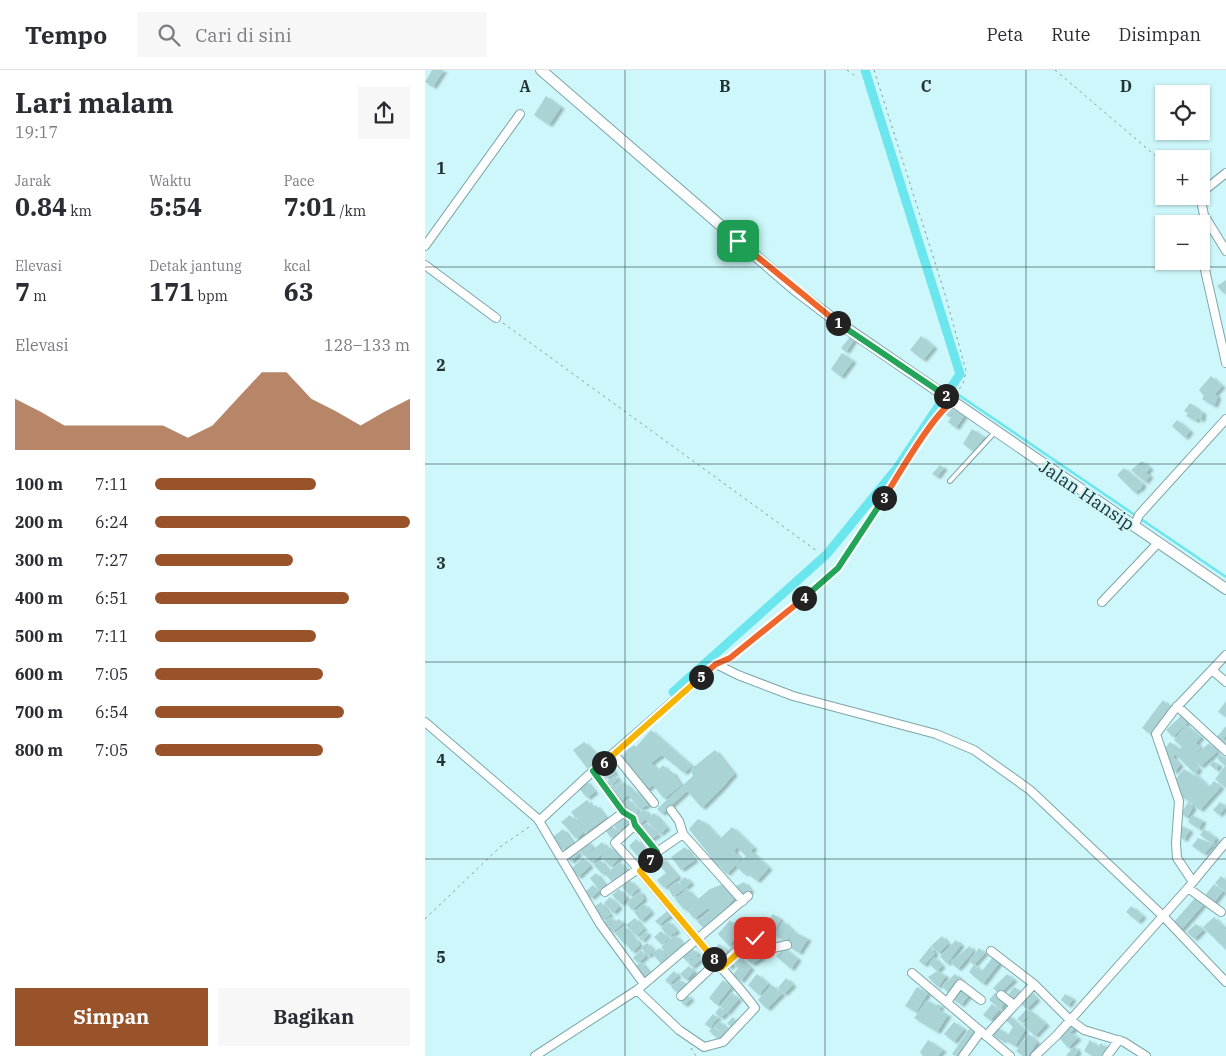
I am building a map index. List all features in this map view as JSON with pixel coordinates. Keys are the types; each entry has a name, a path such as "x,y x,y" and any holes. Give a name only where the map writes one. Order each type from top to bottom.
{"street":[{"name":"Jalan Hansip","path":"541,70 794,289 836,321 952,400 995,432 1136,522 1158,543 1226,589"},
{"path":"425,246 520,114"},
{"path":"1210,185 1226,172"},
{"path":"1202,205 1204,215"},
{"path":"1210,225 1226,251"},
{"path":"425,265 496,318"},
{"path":"1205,270 1226,363"},
{"path":"1136,522 1226,419"},
{"path":"1102,602 1158,543"},
{"path":"1221,912 1191,885 1177,858 1176,843 1179,801 1155,736 1177,706 1226,655"},
{"path":"538,820 713,666 793,696 936,734 974,750 1030,790 1163,916 1226,982"},
{"path":"1212,670 1226,682"},
{"path":"1177,706 1226,751"},
{"path":"425,722 538,820 600,924 644,984"},
{"path":"613,754 654,803"},
{"path":"593,771 623,812 633,818 635,825 657,852"},
{"path":"535,1056 637,990 745,898 683,834 679,821 671,810"},
{"path":"562,858 623,812"},
{"path":"635,825 615,843 755,1009 717,1045 701,1046 676,1027 637,990"},
{"path":"605,892 639,870 657,852 683,834"},
{"path":"1035,1056 1057,1035 1069,1019 1191,885 1226,842"},
{"path":"681,996 755,937 773,948 787,945"},
{"path":"991,951 1034,984 1069,1019 1085,1030 1119,1040 1146,1056"},
{"path":"912,973 1010,1056"},
{"path":"947,1002 961,984 981,1000"},
{"path":"963,1056 1034,984"},
{"path":"1001,995 1014,1005"},
{"path":"1107,1056 1119,1040"}],"lane":[{"path":"950,481 995,432"}],"path":[{"path":"847,70 855,76"},
{"path":"874,70 945,294 966,371 959,388"},
{"path":"1055,70 1155,155"},
{"path":"496,318 817,551"},
{"path":"713,666 737,653 838,568 933,424 952,400"},
{"path":"425,919 500,846 538,820"}],"building":[{"path":"432,70 444,70 433,87 425,82"},
{"path":"546,96 561,107 549,125 534,115"},
{"path":"1226,280 1226,291 1223,293 1217,286"},
{"path":"921,336 934,347 923,360 910,350"},
{"path":"850,337 854,340 846,352 841,348"},
{"path":"842,353 853,361 841,377 831,369"},
{"path":"1211,376 1222,386 1215,394 1218,397 1214,406 1202,399 1204,396 1199,390"},
{"path":"1190,403 1203,413 1201,421 1198,418 1196,421 1186,416 1188,413 1184,411"},
{"path":"948,406 954,411 949,417 943,412"},
{"path":"956,410 964,416 956,428 948,422"},
{"path":"1177,420 1190,431 1185,438 1172,426"},
{"path":"972,429 984,437 974,452 963,444"},
{"path":"1142,461 1150,468 1146,473 1150,476 1145,482 1131,470"},
{"path":"940,465 944,468 937,477 932,474"},
{"path":"1124,468 1143,484 1140,490 1138,489 1135,493 1117,475"},
{"path":"1163,700 1171,708 1151,735 1142,728"},
{"path":"1226,701 1226,717 1218,712"},
{"path":"1181,716 1187,723 1173,737 1166,730"},
{"path":"1186,725 1201,737 1196,743 1201,748 1190,760 1199,769 1195,774 1175,754 1173,757 1180,765 1174,773 1168,762 1160,755 1170,742 1179,749 1182,747 1174,740"},
{"path":"1226,726 1226,735 1223,739 1226,741 1226,746 1216,738"},
{"path":"651,730 692,766 684,773 662,755 651,763 658,770 663,765 669,772 672,772 681,785 664,799 653,785 646,790 622,758 627,750 634,745 636,747"},
{"path":"584,742 599,757 587,768 573,750"},
{"path":"1209,743 1217,752 1201,766 1190,760"},
{"path":"715,750 734,774 702,808 687,791 662,814 657,809 693,776 691,769"},
{"path":"1220,754 1226,759 1226,788 1215,779 1225,766 1217,758"},
{"path":"1213,761 1219,765 1216,770 1210,765"},
{"path":"607,762 615,773 606,779 599,768"},
{"path":"1184,769 1194,776 1195,774 1209,787 1214,781 1221,787 1200,810 1177,794 1170,786"},
{"path":"615,775 618,779 610,786 607,782"},
{"path":"621,780 622,782 614,795 625,783 648,805 640,809 628,795 618,804 608,790"},
{"path":"586,781 595,792 587,798 578,787"},
{"path":"628,799 639,811 633,816 621,805"},
{"path":"587,800 592,807 576,819 571,812"},
{"path":"1189,801 1193,807 1187,818 1181,813"},
{"path":"1220,802 1226,807 1219,815 1213,810"},
{"path":"596,805 606,818 585,833 575,821"},
{"path":"644,809 649,816 639,825 633,819"},
{"path":"654,813 667,828 660,834 646,820"},
{"path":"570,815 575,821 567,828 561,822"},
{"path":"1192,815 1203,821 1199,829 1188,822"},
{"path":"626,817 630,822 619,831 614,826"},
{"path":"698,819 705,823 720,839 732,827 754,848 751,851 769,868 757,881 747,873 744,874 736,866 746,856 737,847 734,851 741,859 727,874 716,863 713,864 709,859 711,857 689,829"},
{"path":"575,822 583,833 576,839 567,828"},
{"path":"647,823 658,835 648,841 641,827"},
{"path":"1177,824 1190,830 1184,840 1179,836"},
{"path":"612,826 618,833 611,838 606,831"},
{"path":"563,829 573,843 562,850 553,837"},
{"path":"1204,829 1216,838 1213,844 1200,835"},
{"path":"1198,838 1213,844 1204,854 1192,846"},
{"path":"636,839 649,854 642,861 629,846"},
{"path":"587,841 593,848 584,856 577,848"},
{"path":"602,842 608,849 592,863 586,856"},
{"path":"610,847 620,857 611,867 601,857"},
{"path":"685,847 695,860 681,870 671,857"},
{"path":"575,849 579,854 571,862 566,856"},
{"path":"583,858 590,866 578,877 571,869"},
{"path":"662,858 678,877 664,888 657,880 666,873 657,862"},
{"path":"600,860 608,870 602,874 594,865"},
{"path":"620,862 627,870 612,882 605,874"},
{"path":"596,873 605,885 599,890 590,878"},
{"path":"1221,876 1226,880 1226,892 1215,883"},
{"path":"685,877 691,883 685,888 679,882"},
{"path":"629,880 638,889 630,896 622,887"},
{"path":"677,881 684,889 673,897 668,888"},
{"path":"744,882 751,891 743,897 736,886"},
{"path":"723,884 735,898 705,930 697,921 711,911 708,908 694,919 687,910 695,902 684,910 675,899 687,889 697,900 710,889"},
{"path":"1214,884 1223,891 1212,905 1203,898"},
{"path":"593,885 599,891 591,898 585,892"},
{"path":"619,889 627,898 621,904 612,895"},
{"path":"640,891 644,899 632,910 626,903"},
{"path":"610,897 619,907 613,913 604,903"},
{"path":"1195,898 1203,905 1181,930 1173,923"},
{"path":"601,902 610,915 603,920 594,907"},
{"path":"644,904 651,912 641,921 634,912"},
{"path":"1131,906 1143,916 1138,922 1126,912"},
{"path":"670,909 673,913 659,925 655,921"},
{"path":"773,914 781,919 771,937 762,928"},
{"path":"610,917 614,921 606,927 602,923"},
{"path":"1214,917 1226,930 1226,950 1203,927"},
{"path":"635,918 644,929 636,936 626,925"},
{"path":"619,919 623,924 612,932 608,927"},
{"path":"730,920 740,931 729,946 718,934"},
{"path":"668,921 677,931 669,937 661,928"},
{"path":"783,921 794,932 786,941 774,935"},
{"path":"1196,924 1203,930 1194,939 1187,932"},
{"path":"624,926 634,938 625,945 615,933"},
{"path":"645,931 648,934 642,941 639,938"},
{"path":"661,931 668,939 662,945 654,937"},
{"path":"794,932 808,939 799,953 787,945"},
{"path":"675,935 685,947 675,956 667,946 674,956 671,959 661,947"},
{"path":"942,936 948,944 939,953 931,946"},
{"path":"755,937 768,950 760,959 752,964 740,953 747,947 757,956 749,947"},
{"path":"635,938 640,945 632,952 627,945"},
{"path":"956,940 961,945 947,964 940,956"},
{"path":"647,943 654,951 648,956 641,948"},
{"path":"719,944 727,950 721,959 712,951"},
{"path":"931,946 935,954 924,965 919,961"},
{"path":"970,946 973,952 958,969 950,962"},
{"path":"660,948 668,959 661,964 652,953"},
{"path":"784,948 798,959 791,969 776,956"},
{"path":"979,948 985,953 974,965 969,961"},
{"path":"693,949 698,954 687,962 683,957"},
{"path":"641,950 646,956 638,963 633,958"},
{"path":"734,953 751,968 741,981 733,975 738,968 733,964 729,968 725,964"},
{"path":"697,956 700,960 692,967 688,963"},
{"path":"934,957 942,966 937,971 929,964"},
{"path":"993,957 1000,962 983,984 969,972 974,965 982,971"},
{"path":"641,962 650,974 645,981 634,967"},
{"path":"689,966 694,972 686,980 680,974"},
{"path":"674,971 678,976 669,984 665,980"},
{"path":"937,971 946,976 938,987 928,977"},
{"path":"757,974 768,984 759,995 748,985"},
{"path":"955,974 962,981 949,994 942,986"},
{"path":"1007,974 1014,980 999,994 993,988"},
{"path":"786,978 793,985 784,994 778,988"},
{"path":"679,979 687,987 680,995 671,987"},
{"path":"723,980 731,987 717,1005 709,998"},
{"path":"962,984 970,994 961,1005 952,998"},
{"path":"772,985 782,994 767,1009 758,1000"},
{"path":"917,987 928,993 916,1012 905,1006"},
{"path":"1014,987 1021,992 1013,1001 1007,996"},
{"path":"1028,990 1037,999 1027,1009 1018,1001"},
{"path":"732,993 739,999 727,1013 720,1006"},
{"path":"995,993 1006,1001 1000,1009 989,1000"},
{"path":"1065,994 1073,999 1068,1006 1061,1000"},
{"path":"687,995 691,999 684,1005 680,1001"},
{"path":"927,1000 935,1005 932,1009 938,1004 941,1006 939,1010 948,1015 937,1032 914,1018"},
{"path":"992,1004 999,1010 990,1020 983,1015"},
{"path":"720,1007 726,1013 721,1018 715,1013"},
{"path":"1027,1009 1033,1013 1021,1022 1017,1019"},
{"path":"1033,1013 1046,1024 1035,1036 1023,1025"},
{"path":"713,1014 718,1018 710,1028 705,1024"},
{"path":"1008,1015 1025,1030 1015,1046 1005,1040 1013,1027 1003,1017"},
{"path":"733,1017 738,1023 732,1028 727,1023"},
{"path":"719,1021 728,1029 724,1035 714,1026"},
{"path":"954,1022 964,1029 954,1042 944,1034"},
{"path":"1070,1023 1075,1028 1064,1039 1072,1033 1078,1038 1068,1048 1057,1035"},
{"path":"714,1027 723,1036 719,1040 709,1031"},
{"path":"997,1027 1008,1035 1003,1041 992,1035"},
{"path":"970,1028 974,1034 955,1056 952,1054"},
{"path":"1029,1034 1037,1042 1028,1056 1023,1056 1016,1051"},
{"path":"928,1040 943,1050 938,1056 923,1056 920,1052"},
{"path":"1090,1040 1098,1047 1101,1043 1108,1050 1104,1056 1093,1056 1084,1051"},
{"path":"1075,1046 1078,1052 1075,1056 1067,1056 1066,1055"}],"waterway":[{"path":"673,692 827,554 897,468 960,374 865,70"},
{"path":"950,389 1226,577"}],"route":[{"path":"738,241 794,289 836,321 954,401 945,408 933,424 838,568 771,626 730,658 716,664 593,771 623,812 633,818 635,825 657,852 640,871 721,968 734,954 755,938"}]}
